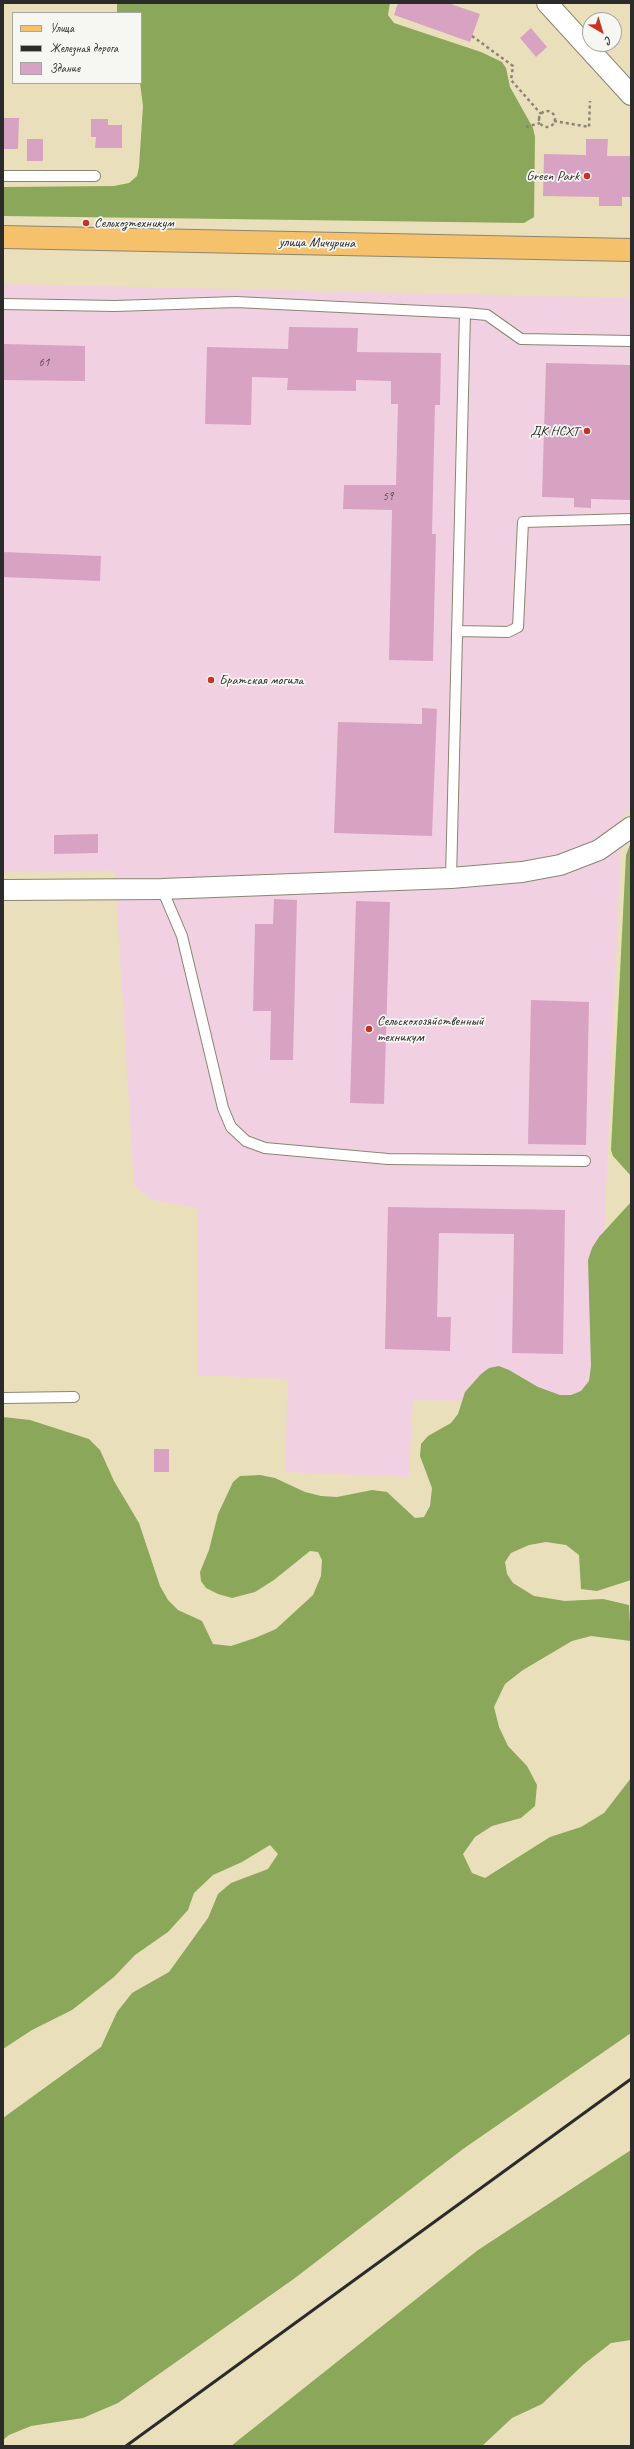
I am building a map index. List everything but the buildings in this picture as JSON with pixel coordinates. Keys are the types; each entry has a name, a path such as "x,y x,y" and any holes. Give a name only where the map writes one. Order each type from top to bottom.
{"main road":[{"name":"улица Мичурина","path":"3,237 631,250"}],"street":[{"path":"548,3 631,95"},
{"path":"3,890 162,889 451,878 522,872 560,865 599,850 631,827"}],"lane":[{"path":"3,176 95,176"},
{"path":"3,304 115,306 236,302 465,313 487,315 521,339 631,341"},
{"path":"451,878 465,313"},
{"path":"457,631 508,632 518,627 523,522 631,519"},
{"path":"162,889 182,936 222,1108 231,1127 246,1141 265,1148 388,1159 585,1161"},
{"path":"3,1398 74,1397"}],"path":[{"path":"472,36 513,66 511,80 541,114 540,123"},
{"path":"526,128 540,123 546,126 554,121 589,127 590,101"},
{"path":"541,114 551,112 554,121"}],"shaded area":[{"name":"Сельскохозяйственный техникум","path":"3,284 631,298 631,807 622,817 597,1403 413,1400 409,1477 285,1472 288,1379 198,1375 198,1208 152,1200 134,1186 115,871 3,872"}],"green space":[{"path":"117,3 390,3 388,15 394,23 481,52 502,62 506,68 510,87 533,128 535,137 534,217 524,223 3,216 3,187 114,186 129,183 137,176 139,167 143,106 140,84 142,84 142,12 117,12"},
{"path":"631,842 631,1176 613,1156 611,1150 626,855"},
{"path":"631,1202 631,1580 597,1591 581,1589 579,1555 566,1545 546,1542 529,1545 511,1553 505,1562 507,1574 513,1583 534,1596 565,1601 603,1599 629,1605 631,1641 591,1636 572,1641 523,1670 505,1684 494,1707 499,1727 508,1746 527,1766 537,1785 535,1806 521,1818 492,1826 475,1837 463,1854 472,1873 485,1878 550,1837 581,1827 604,1813 631,1778 631,2033 463,2149 295,2278 118,2403 83,2418 31,2426 9,2435 3,2440 3,2118 101,2047 117,2012 132,1993 169,1972 208,1918 218,1894 231,1883 268,1869 278,1854 270,1845 242,1862 213,1875 194,1893 188,1910 168,1932 135,1955 114,1977 72,2010 32,2030 3,2049 3,1417 30,1420 89,1439 100,1450 114,1481 139,1523 160,1586 168,1600 178,1610 202,1621 213,1644 231,1646 255,1638 276,1629 313,1595 321,1576 322,1560 318,1552 310,1551 274,1580 255,1592 232,1598 218,1594 206,1588 201,1581 200,1572 209,1550 218,1514 233,1482 240,1476 260,1475 275,1478 305,1492 321,1496 337,1497 372,1490 387,1492 415,1518 424,1517 430,1506 432,1488 420,1456 421,1444 428,1436 451,1423 458,1414 465,1392 481,1374 489,1368 499,1366 509,1370 538,1387 560,1395 571,1395 581,1391 589,1381 591,1366 588,1260 592,1248 599,1237"},
{"path":"631,2150 631,2340 611,2343 583,2365 542,2404 512,2418 482,2446 231,2446 478,2250"}],"railway":[{"path":"126,2446 631,2079"}],"place":[{"name":"Green Park","path":"587,176"},
{"name":"Сельхозтехникум","path":"86,223"},
{"name":"ДК НСХТ","path":"587,431"},
{"name":"Братская могила","path":"211,680"},
{"name":"Сельскохозяйственный техникум","path":"369,1029"}]}
